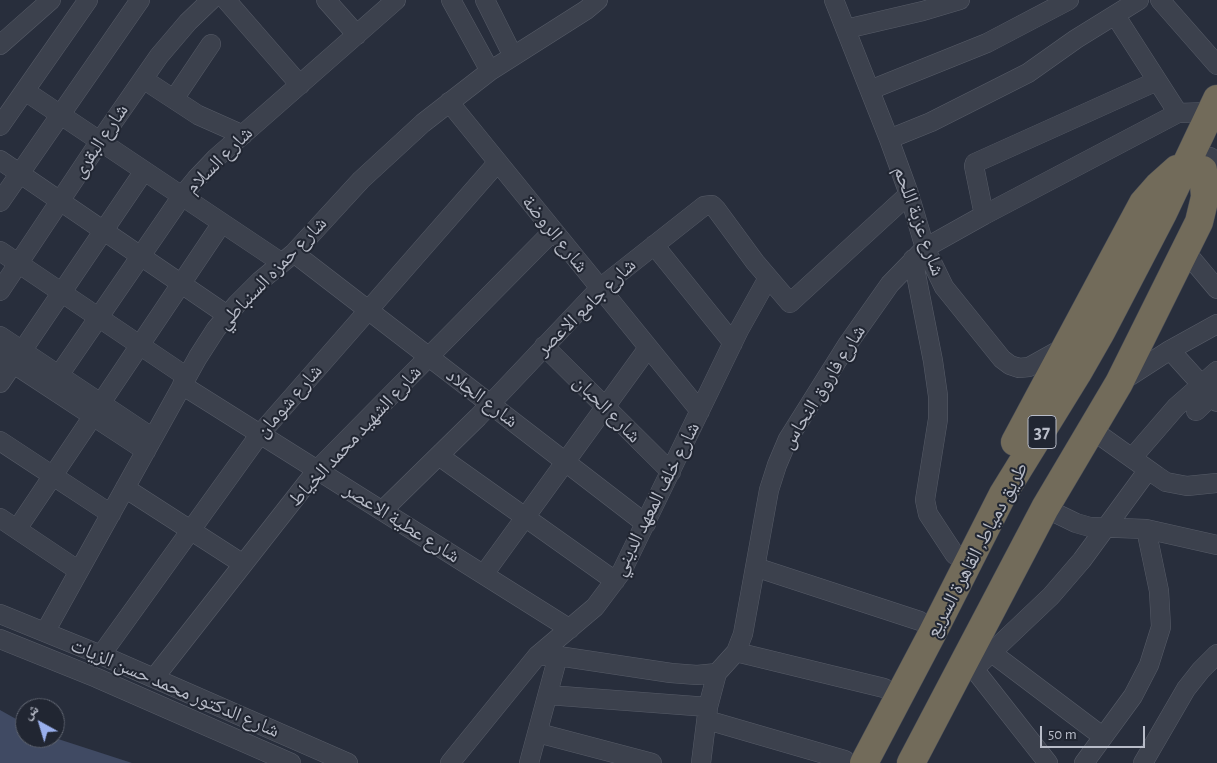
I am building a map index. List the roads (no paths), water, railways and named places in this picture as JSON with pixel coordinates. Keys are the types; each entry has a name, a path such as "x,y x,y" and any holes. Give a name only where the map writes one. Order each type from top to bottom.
{"highway":[{"name":"طريق دمياط, القاهرة السريع","path":"882,763 1016,502 1103,364 1207,160 1214,106"},
{"name":"طريق دمياط, القاهرة السريع","path":"851,762 933,632 1003,494 1069,388 1101,332 1163,213 1207,160"},
{"path":"851,762 884,688 1144,204 1163,181 1207,160 1204,205 1199,222 1185,251 1119,383 1045,508 970,664 911,763"}],"street":[{"path":"0,45 51,0"},
{"path":"0,126 88,0"},
{"path":"0,202 140,0"},
{"name":"شارع البقرى","path":"0,291 143,79 177,34 211,0"},
{"path":"226,0 300,85"},
{"path":"326,0 357,35"},
{"name":"شارع السلام","path":"59,375 182,196 206,168 396,0"},
{"path":"451,0 490,71"},
{"path":"486,0 512,56"},
{"name":"شارع عزبة اللحم","path":"834,0 889,138 909,194 919,254 937,274 948,292 1006,363 1020,368 1030,367 1067,346"},
{"path":"846,29 923,11 960,0"},
{"path":"870,90 987,43 1069,0"},
{"path":"889,138 931,122 1028,73 1076,38 1139,0"},
{"path":"1160,0 1217,65"},
{"name":"شارع حمزه السنباطي","path":"45,632 185,381 207,343 227,315 254,287 288,258 376,165 407,137 490,71 588,4"},
{"path":"1115,15 1178,113"},
{"path":"174,99 211,44"},
{"path":"143,79 206,118 243,135"},
{"path":"984,215 975,163 1157,81"},
{"name":"شارع الجلاد","path":"25,91 222,223 288,258 368,310 646,524"},
{"name":"شارع الروضة","path":"449,102 700,411"},
{"name":"شارع فاروق النحاس","path":"717,673 736,652 743,634 769,490 788,439 817,391 890,284 919,254 984,215 1178,113 1214,106"},
{"path":"0,160 227,315"},
{"name":"شارع شومان","path":"101,655 260,434 498,162"},
{"path":"0,384 12,357 62,293 144,171"},
{"name":"شارع جامع الاعصر","path":"382,511 490,404 600,288 704,206 712,205 716,208 768,278 790,303 909,194"},
{"path":"17,530 222,223"},
{"name":"شارع الشهيد محمد الخياط","path":"154,678 317,470 553,231"},
{"path":"654,245 732,343"},
{"name":"شارع عطية الاعصر","path":"0,251 140,345 185,381 260,434 570,629"},
{"path":"1185,251 1217,289"},
{"path":"919,254 938,396 938,418 925,500 928,514 955,555"},
{"name":"شارع خلف المعهد الديني","path":"450,763 537,656 595,607 615,582 628,561 732,343 768,278"},
{"path":"1119,383 1170,350 1217,324"},
{"path":"0,336 12,357 149,444"},
{"name":"شارع الحبان","path":"544,346 671,472"},
{"path":"484,574 648,348"},
{"path":"1170,350 1212,393"},
{"path":"12,357 59,375 97,410"},
{"path":"1196,411 1212,393 1217,371"},
{"path":"1132,458 1164,419 1212,393"},
{"path":"1091,429 1166,482 1192,486 1217,483"},
{"path":"3,449 53,476 111,514"},
{"path":"439,456 615,582"},
{"path":"1048,763 970,664 992,653 1051,596 1082,560 1148,470"},
{"path":"125,488 243,564"},
{"path":"1045,508 1076,523 1090,527 1146,529 1217,545"},
{"path":"0,518 79,571"},
{"path":"1084,763 1133,696 1149,665 1161,627 1159,591 1146,529"},
{"path":"755,567 920,620"},
{"name":"شارع الدكتور محمد حسن الزيات","path":"0,614 101,655 348,763"},
{"name":"شارع الدكتور محمد حسن الزيات","path":"0,639 96,678 291,763"},
{"path":"736,652 884,688"},
{"path":"992,653 1102,736"},
{"path":"1144,763 1186,689 1217,654"},
{"path":"537,656 558,656 671,673 697,675 717,673 707,713 701,763"},
{"path":"529,763 558,656"},
{"path":"548,695 707,713 851,762"},
{"path":"538,733 652,763"}],"water":[{"path":"0,710 15,718 15,748 65,748 65,741 132,763 0,763"}]}
